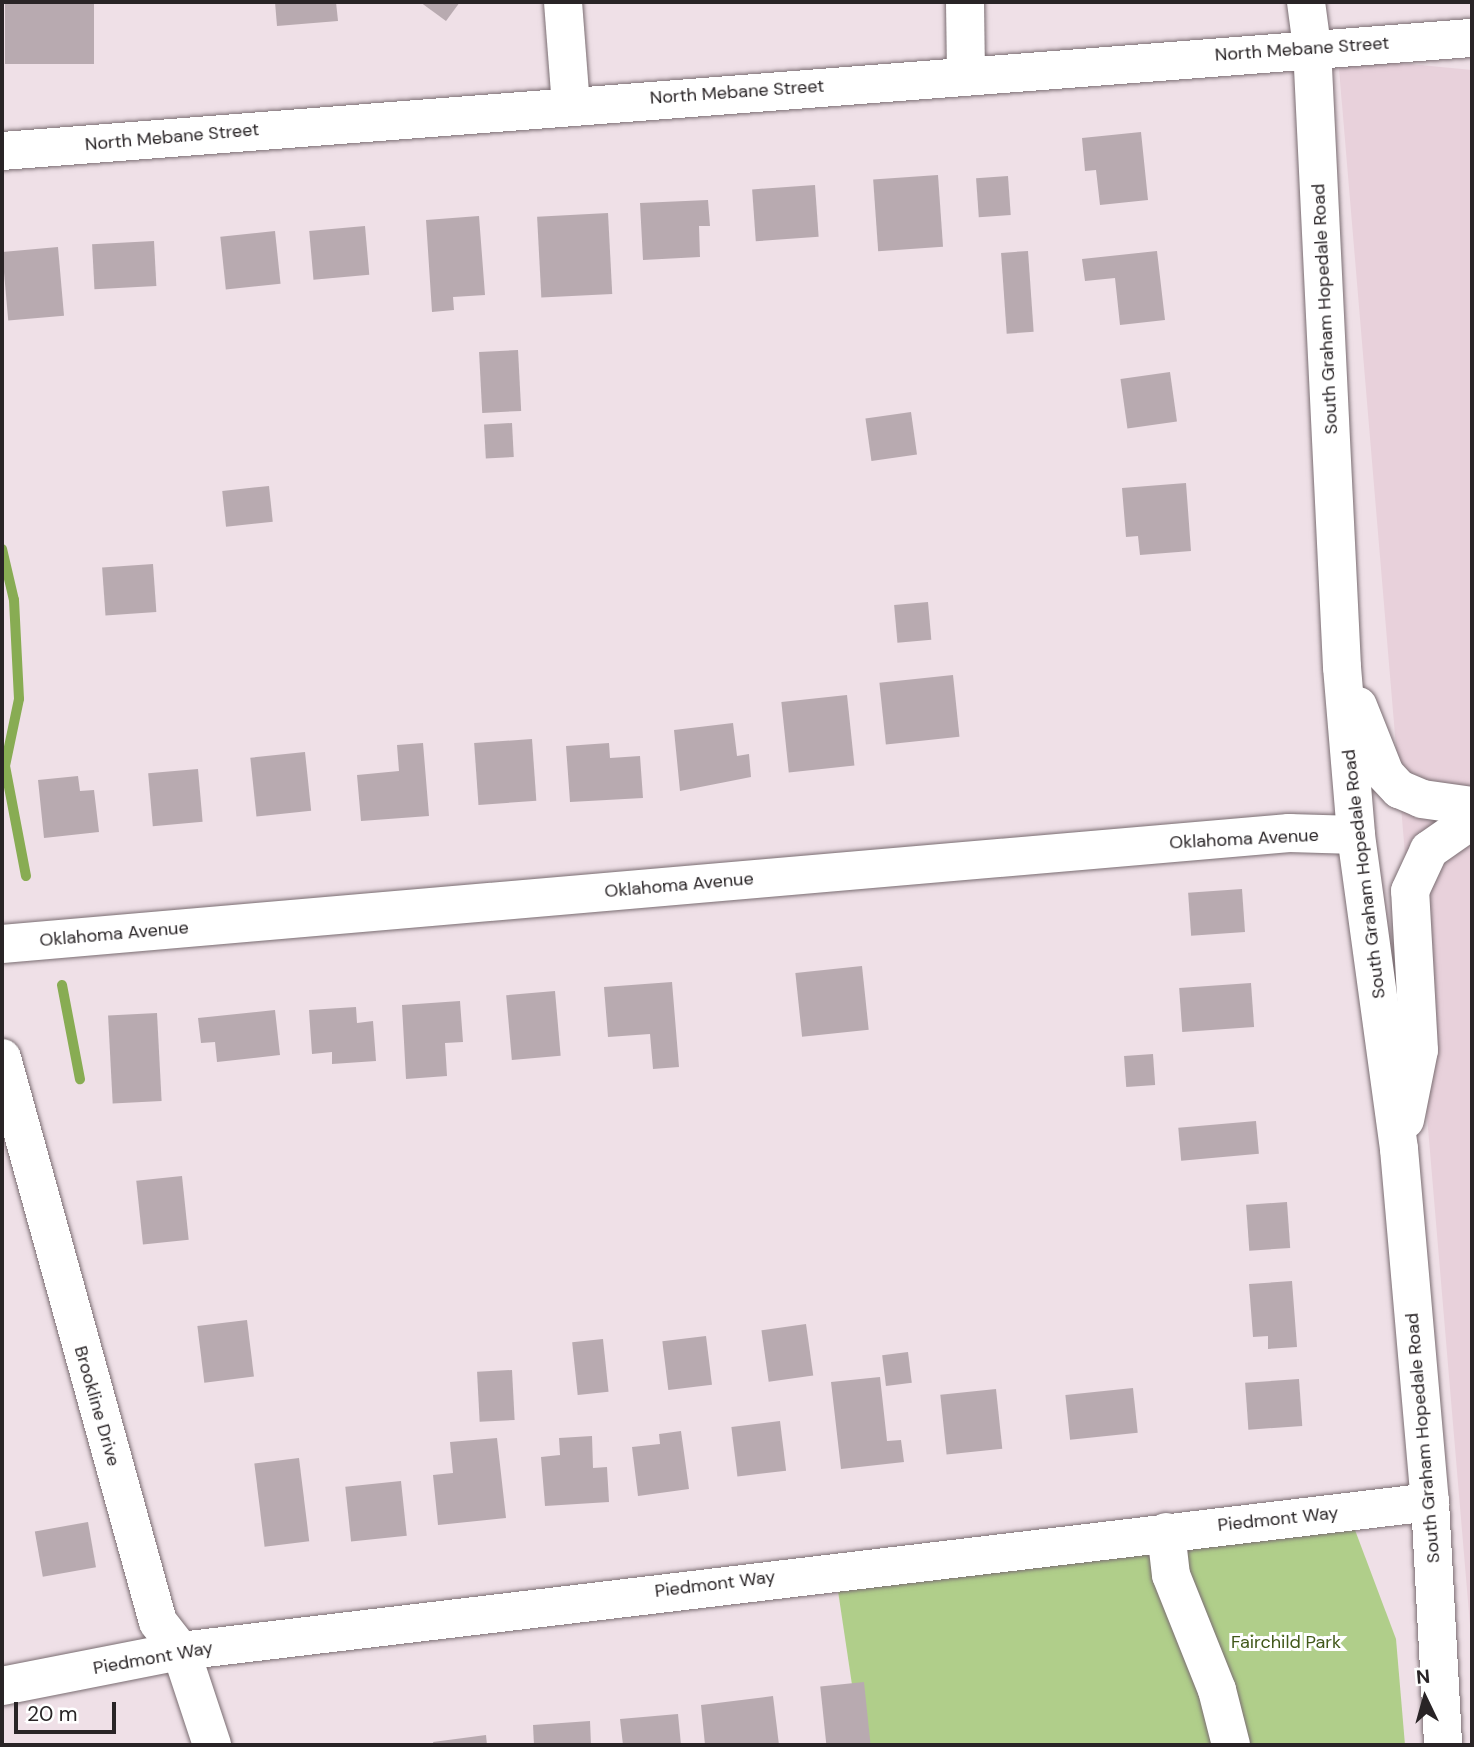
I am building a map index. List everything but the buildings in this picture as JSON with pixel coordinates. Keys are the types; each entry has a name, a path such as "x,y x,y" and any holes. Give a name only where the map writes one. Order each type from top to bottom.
{"street":[{"path":"563,2 571,105"},
{"path":"965,2 966,74"},
{"name":"South Graham Hopedale Road","path":"1306,2 1312,47 1342,667 1356,835 1399,1149 1430,1502 1443,1745"},
{"name":"North Mebane Street","path":"2,151 1312,47 1472,38"},
{"path":"1342,667 1385,774 1422,799 1472,806"},
{"path":"1399,1149 1419,1050 1410,891 1429,850 1472,820"},
{"name":"Oklahoma Avenue","path":"2,944 1276,834 1356,835"},
{"name":"Brookline Drive","path":"2,1058 158,1622 181,1651 212,1745"},
{"name":"Piedmont Way","path":"2,1686 181,1651 1430,1502"},
{"path":"1166,1532 1171,1575 1217,1690 1231,1745"}],"shaded area":[{"path":"1338,57 1472,70 1472,1649 1429,1140"}],"green space":[{"name":"Fairchild Park","path":"1355,1530 1396,1639 1405,1745 861,1745 838,1591"}],"waterway":[{"path":"2,549 14,600 19,699 5,766 26,876"},
{"path":"62,985 80,1079"}]}
